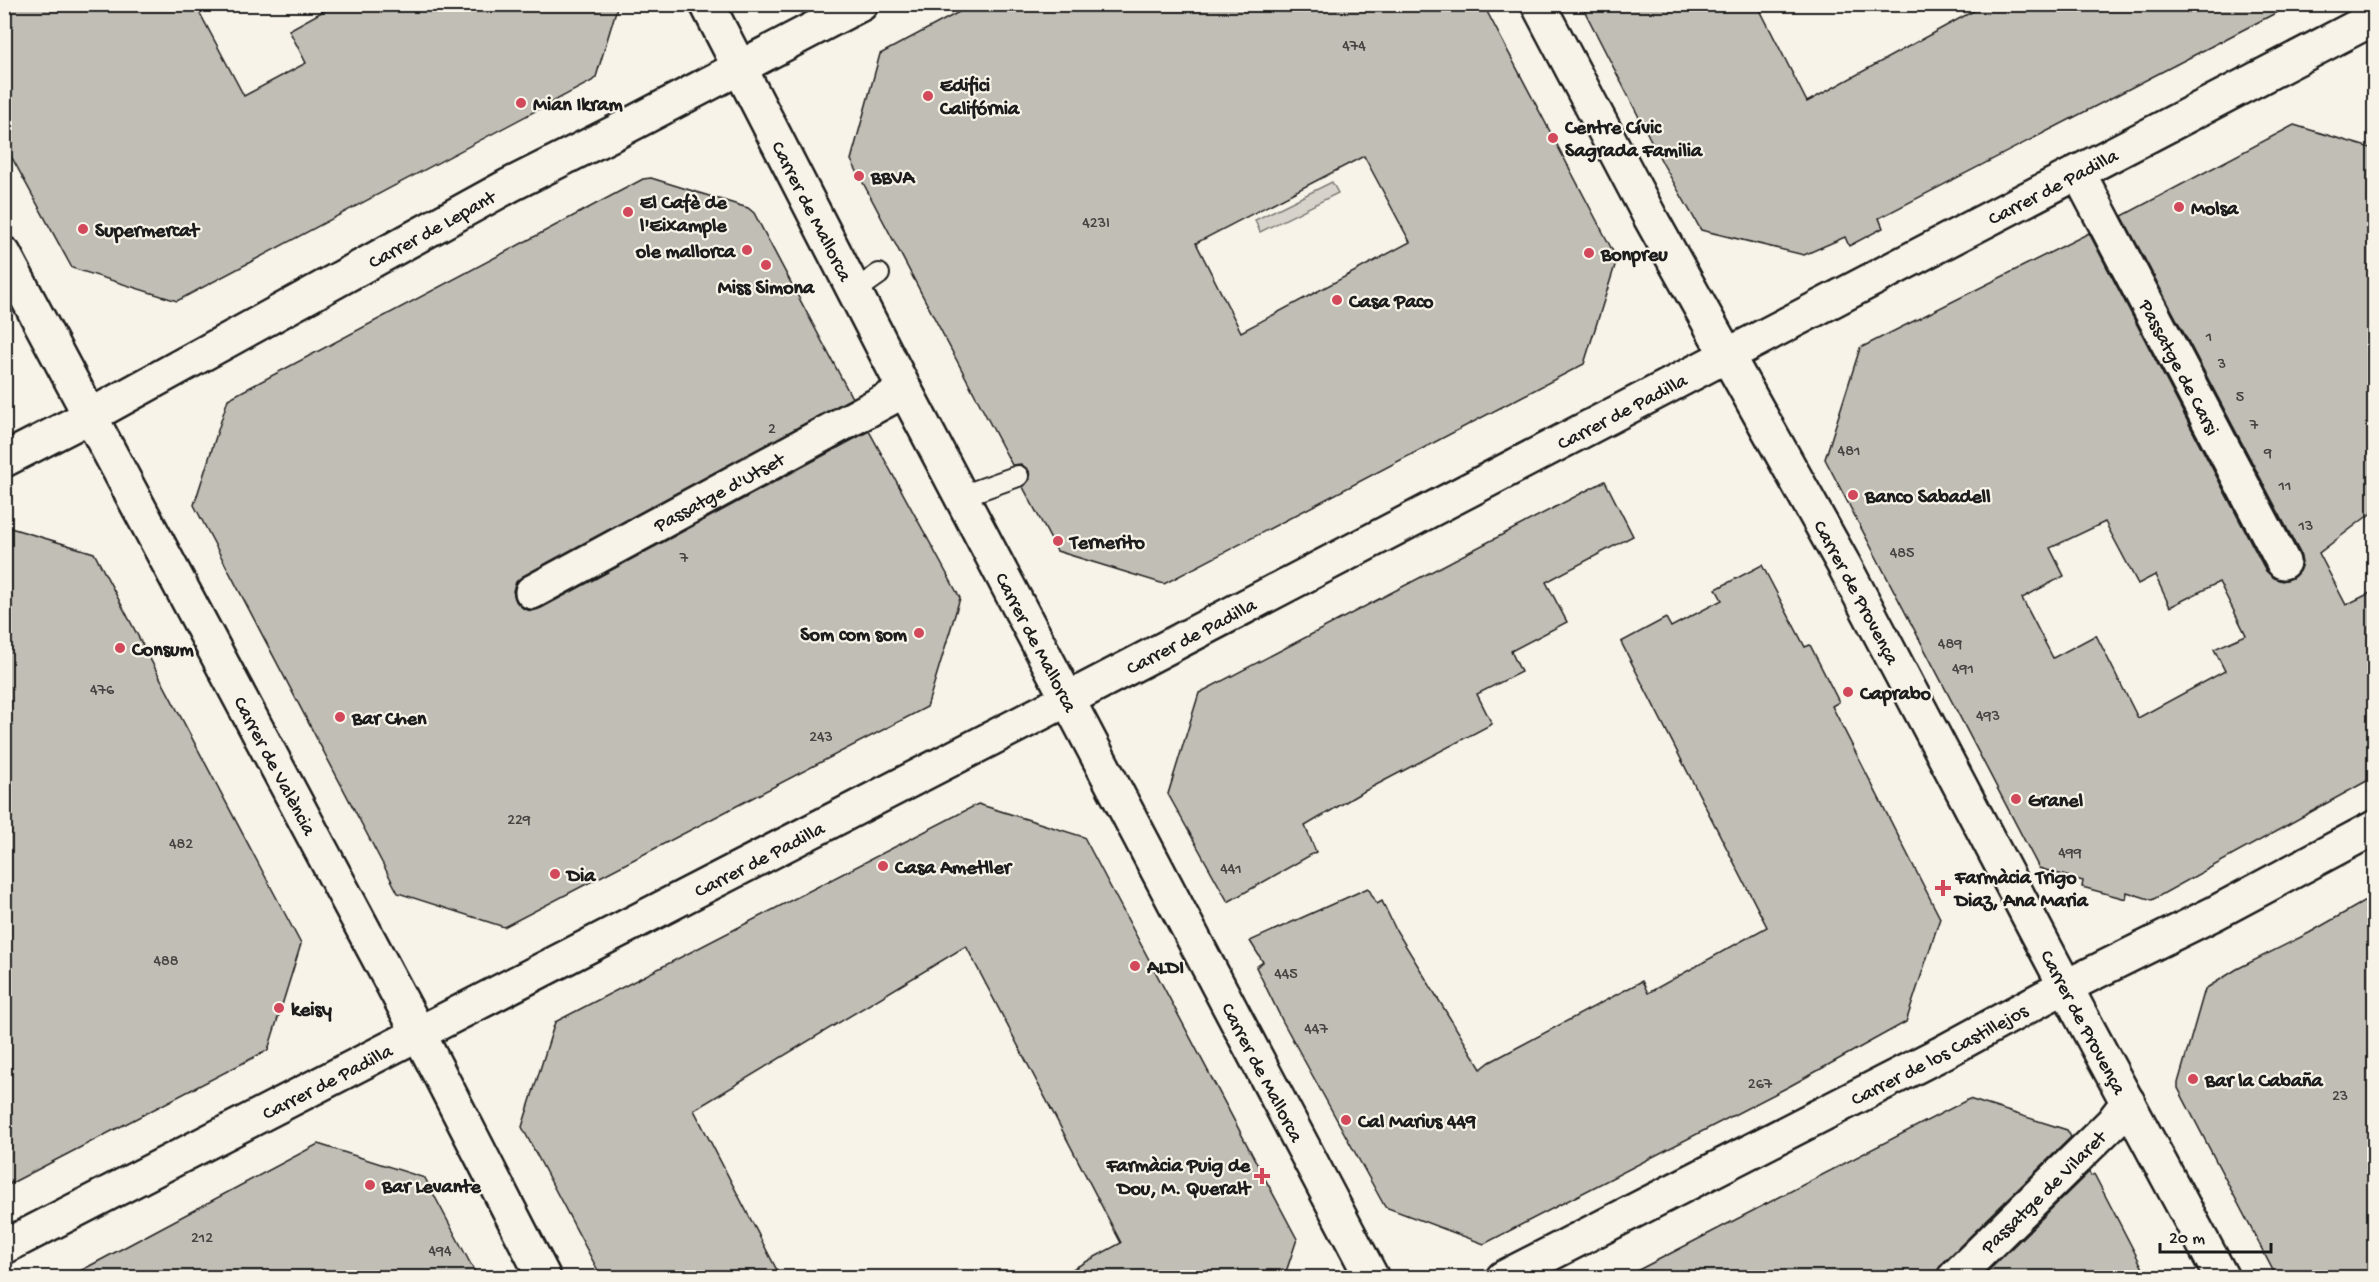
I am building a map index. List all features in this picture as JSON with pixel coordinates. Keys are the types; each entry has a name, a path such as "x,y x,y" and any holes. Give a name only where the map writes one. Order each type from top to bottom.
{"main road":[{"name":"Carrer de Mallorca","path":"707,4 740,67 867,282 905,390 1372,1278"},
{"name":"Carrer de Lepant","path":"4,460 90,416 510,185 861,4"},
{"name":"Carrer de Provença","path":"1538,4 1650,217 1845,567 2222,1278"},
{"name":"Carrer de Padilla","path":"4,1247 1068,699 2374,18"},
{"name":"Passatge de Carsi","path":"2078,172 2283,562"},
{"name":"Carrer de València","path":"4,254 418,1034 544,1278"},
{"name":"Passatge d'Utset","path":"532,592 905,390"},
{"name":"Carrer de los Castillejos","path":"1503,1278 2215,913 2374,828"},
{"name":"Passatge de Vilaret","path":"1954,1278 2112,1124 2128,1102"}],"lane":[{"path":"962,496 1018,476"}],"shaded area":[{"path":"1332,182 1338,193 1260,232 1255,220"}],"building":[{"path":"4,4 195,4 244,96 306,63 289,30 336,4 618,4 596,77 592,81 177,301 72,268 4,143"},
{"path":"974,4 1483,4 1617,259 1584,364 1164,584 1057,551 1023,487 1030,479 1029,471 1021,464 1012,465 851,160 880,54","holes":["1364,156 1410,242 1241,332 1196,243"]},
{"path":"1581,4 1757,4 1807,102 1986,4 2293,4 1879,218 1883,228 1849,246 1845,237 1804,255 1701,230 1663,164"},
{"path":"2294,125 2374,149 2374,511 2319,553 2346,605 2374,591 2374,777 2152,900 2127,892 2126,899 2082,887 2083,881 2039,868 1825,459 1860,348 2089,233 2266,571 2282,581 2292,578 2299,571 2302,563 2300,553 2122,216","holes":["2105,522 2138,584 2155,575 2170,607 2219,582 2246,635 2214,649 2225,671 2138,718 2096,635 2053,658 2022,598 2064,576 2050,548"]},
{"path":"651,178 748,208 754,213 852,398 523,576 516,582 513,591 516,601 523,608 531,611 541,608 869,431 960,598 927,707 504,927 398,893 194,505 228,399 643,179"},
{"path":"1605,481 1633,536 1546,582 1567,622 1511,651 1521,672 1477,694 1492,724 1359,794 1305,826 1316,852 1228,902 1168,794 1199,693"},
{"path":"4,526 94,553 301,944 268,1050 4,1187"},
{"path":"1762,565 1805,647 1810,645 1839,702 1832,706 1940,918 1906,1022 1790,1086 1484,1244 1385,1207 1283,1022 1256,967 1263,962 1250,941 1368,888 1377,904 1382,901 1396,930 1481,1069 1490,1062 1642,981 1648,993 1767,927 1621,642 1666,618 1671,627 1722,600 1716,589"},
{"path":"978,804 1084,837 1297,1239 1284,1278 1056,1278 1121,1243 966,946 694,1110 781,1278 602,1278 522,1127 555,1022"},
{"path":"2374,896 2374,1278 2277,1278 2178,1088 2178,1083 2205,989 2237,969 2309,933"},
{"path":"1969,1099 2067,1130 2071,1137 1941,1265 1936,1278 1623,1278"},
{"path":"318,1144 425,1178 478,1278 67,1278"},
{"path":"2089,1172 2091,1176 2094,1174 2148,1278 1981,1278"}],"place":[{"name":"Edifici Califórnia","path":"928,96"},
{"name":"Mian Ikram","path":"521,103"},
{"name":"Centre Cívic Sagrada Familia","path":"1553,138"},
{"name":"BBVA","path":"859,176"},
{"name":"Molsa","path":"2179,207"},
{"name":"El Cafè de l'Eixample","path":"628,212"},
{"name":"Supermercat","path":"83,229"},
{"name":"ole mallorca","path":"747,250"},
{"name":"Bonpreu","path":"1589,253"},
{"name":"Miss Simona","path":"766,265"},
{"name":"Casa Paco","path":"1337,300"},
{"name":"Banco Sabadell","path":"1853,495"},
{"name":"Ternerito","path":"1058,541"},
{"name":"Som com som","path":"919,633"},
{"name":"Consum","path":"120,648"},
{"name":"Caprabo","path":"1848,692"},
{"name":"Bar Chen","path":"340,717"},
{"name":"Granel","path":"2016,799"},
{"name":"Casa Ametller","path":"883,866"},
{"name":"Dia","path":"555,874"},
{"name":"Farmàcia Trigo Diaz, Ana Maria","path":"1943,888"},
{"name":"ALDI","path":"1135,966"},
{"name":"keisy","path":"279,1008"},
{"name":"Bar la Cabaña","path":"2193,1079"},
{"name":"Cal Marius 449","path":"1346,1120"},
{"name":"Farmàcia Puig de Dou, M. Queralt","path":"1262,1176"},
{"name":"Bar Levante","path":"370,1185"}]}
